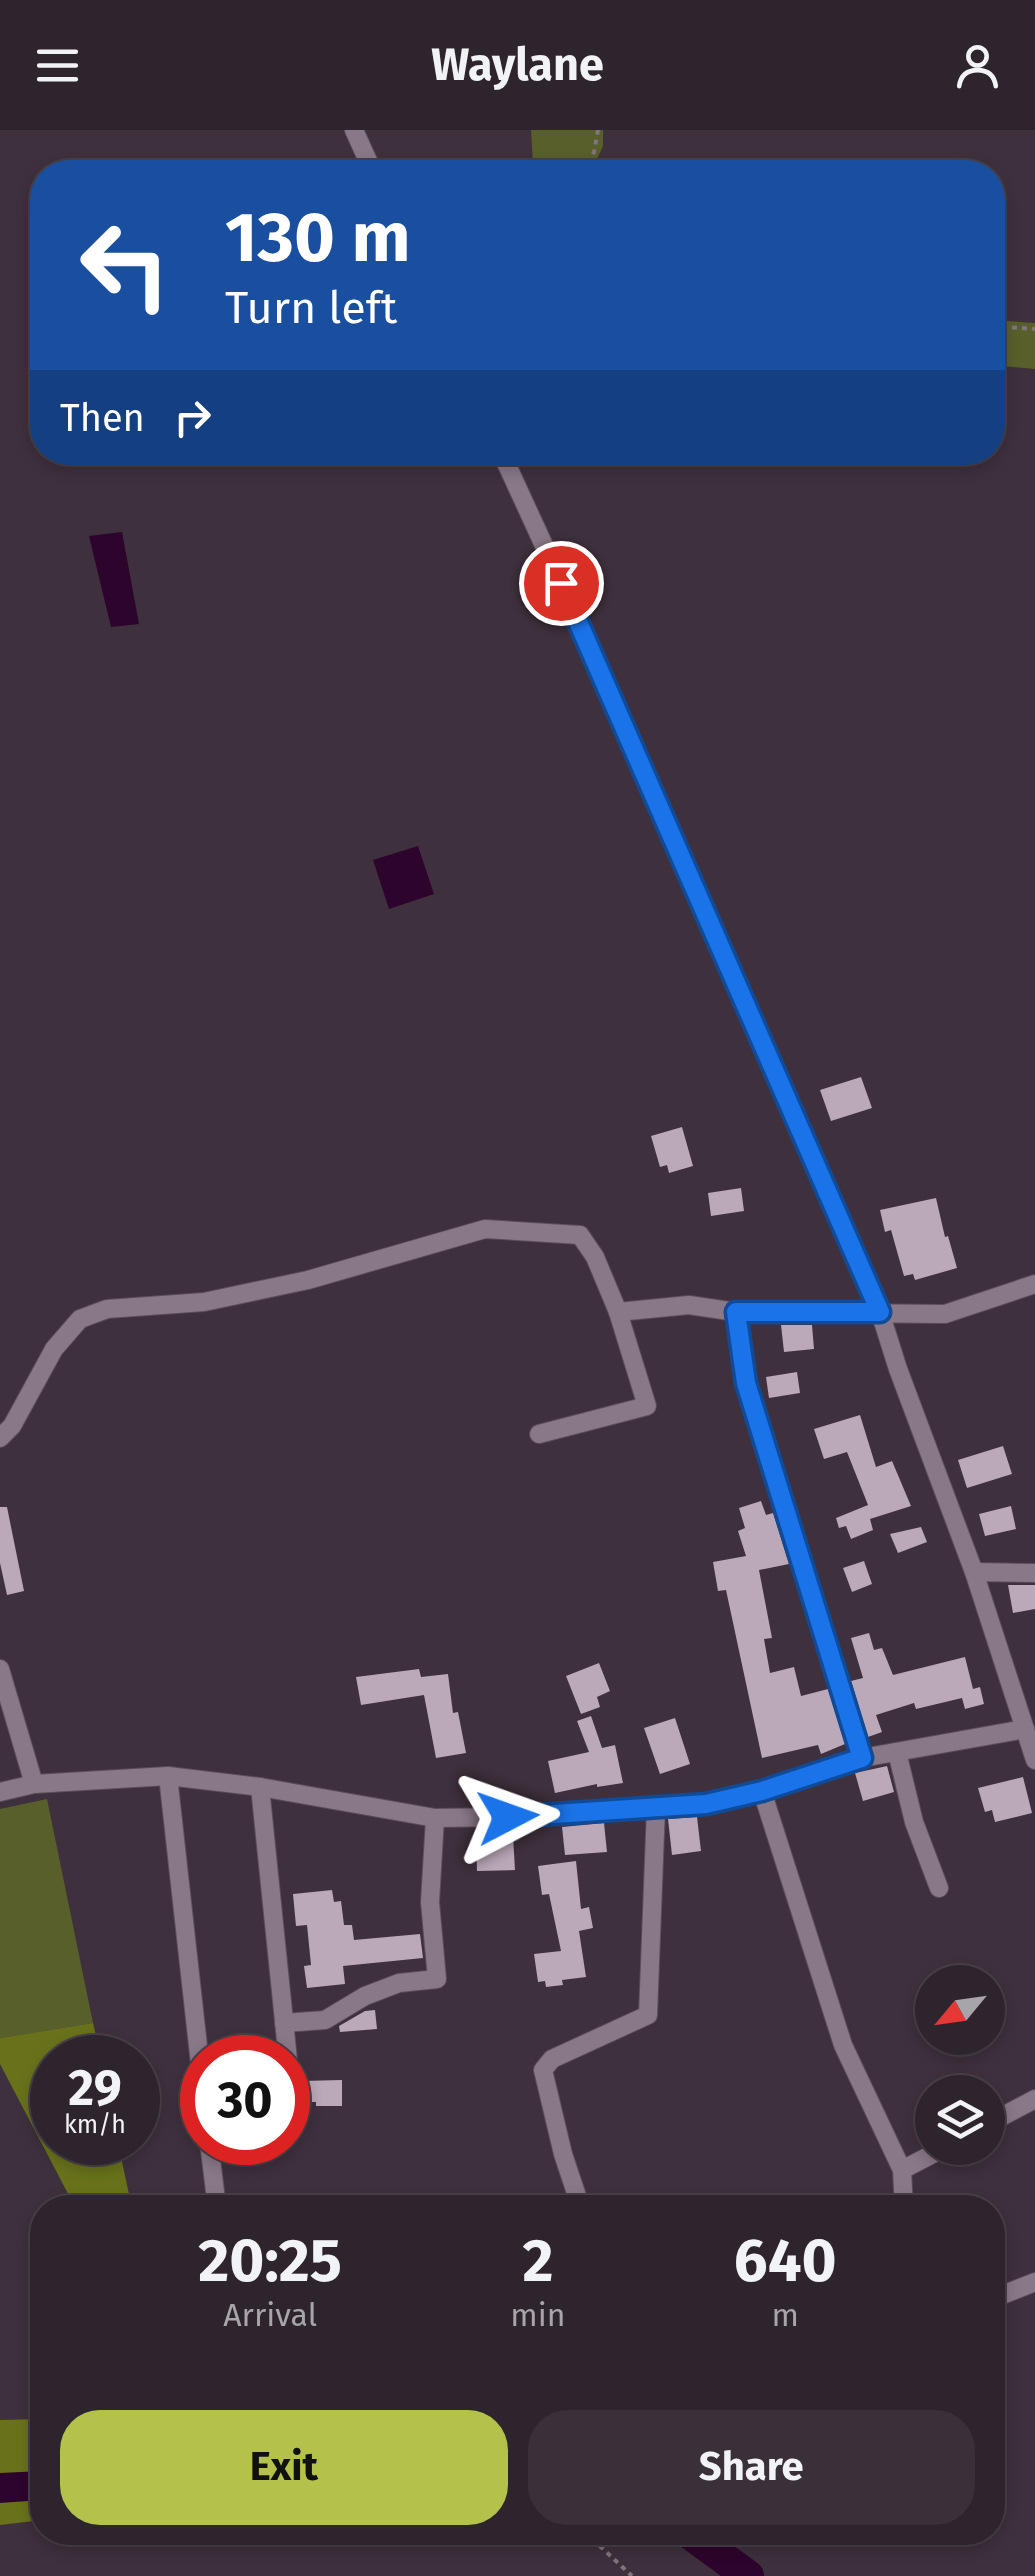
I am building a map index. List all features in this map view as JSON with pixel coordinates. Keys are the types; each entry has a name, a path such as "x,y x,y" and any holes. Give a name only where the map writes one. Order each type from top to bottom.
{"street":[{"path":"354,130 368,160"},
{"path":"507,465 880,1312 974,1572 1035,1760"},
{"path":"0,1438 12,1426 54,1349 80,1319 108,1309 204,1302 308,1280 484,1228 580,1236 596,1257 618,1312 647,1406 539,1434"},
{"path":"618,1312 689,1306 736,1312 945,1314 1035,1284"},
{"path":"736,1312 746,1383 862,1758"},
{"path":"974,1572 1035,1573"},
{"path":"0,1669 34,1784"},
{"path":"0,1792 34,1784 168,1776 260,1787 435,1818 508,1817 706,1804 762,1791 862,1758 1024,1729"},
{"path":"897,1752 914,1822 939,1888"},
{"path":"168,1776 197,2035"},
{"path":"260,1787 285,2035"},
{"path":"762,1791 843,2045 902,2170 903,2195"},
{"path":"576,2195 543,2070 552,2059 648,2015 656,1807"},
{"path":"284,2023 325,2020 365,1996 399,1983 436,1978 430,1902 435,1818"},
{"path":"1005,2115 1035,2099"},
{"path":"902,2170 915,2163"},
{"path":"212,2165 215,2195"},
{"path":"1005,2294 1035,2282"}],"path":[{"path":"590,160 598,130"},
{"path":"1005,327 1035,330"},
{"path":"598,2545 632,2576"}],"green space":[{"path":"531,130 603,130 603,146 597,160 533,160"},
{"path":"1005,321 1035,323 1035,369 1005,366"},
{"path":"47,1799 93,2023 0,2038 0,1809"},
{"path":"93,2023 96,2035 30,2035 30,2121 0,2064 0,2038"},
{"path":"53,2165 123,2165 129,2195 69,2195"},
{"path":"30,2419 30,2521 0,2525 0,2420"}],"shaded area":[{"path":"122,532 139,624 111,627 89,536"},
{"path":"418,846 434,894 389,909 373,860"},
{"path":"30,2472 30,2501 0,2503 0,2473"}],"building":[{"path":"861,1077 872,1108 831,1121 820,1090"},
{"path":"682,1127 693,1166 669,1173 667,1165 660,1167 651,1136"},
{"path":"741,1188 744,1211 711,1216 708,1193"},
{"path":"936,1198 957,1268 915,1280 913,1274 904,1276 891,1230 885,1232 880,1210"},
{"path":"781,1325 812,1325 814,1349 784,1352"},
{"path":"797,1372 800,1393 769,1398 766,1377"},
{"path":"860,1415 876,1467 892,1461 911,1506 870,1519 873,1530 851,1539 846,1526 839,1528 836,1518 868,1505 847,1452 824,1459 814,1429"},
{"path":"1003,1446 1012,1474 967,1488 958,1460"},
{"path":"761,1501 766,1515 773,1513 789,1564 759,1570 772,1638 764,1639 770,1673 794,1667 801,1696 828,1689 845,1744 821,1754 818,1745 762,1758 726,1590 718,1591 713,1562 746,1556 738,1531 745,1528 739,1508"},
{"path":"1011,1506 1016,1529 985,1536 979,1514"},
{"path":"0,1507 7,1507 24,1591 7,1595 0,1563"},
{"path":"921,1527 927,1542 898,1553 890,1534"},
{"path":"864,1561 872,1584 852,1592 843,1568"},
{"path":"1008,1585 1035,1585 1035,1609 1013,1613"},
{"path":"869,1633 874,1650 882,1648 893,1675 965,1657 973,1689 980,1687 984,1704 965,1709 962,1698 916,1709 914,1703 876,1715 882,1732 868,1737 851,1681 863,1678 851,1638"},
{"path":"599,1663 610,1691 597,1697 600,1707 581,1714 566,1676"},
{"path":"419,1669 421,1677 448,1674 453,1713 458,1712 466,1753 436,1758 424,1695 361,1705 356,1677"},
{"path":"591,1716 602,1748 615,1745 623,1783 555,1793 548,1761 589,1752 577,1721"},
{"path":"675,1718 690,1764 660,1774 644,1728"},
{"path":"887,1766 894,1792 863,1801 855,1773"},
{"path":"1023,1777 1032,1813 995,1822 992,1810 985,1812 978,1788"},
{"path":"697,1817 701,1851 672,1855 668,1819"},
{"path":"604,1823 607,1852 565,1855 562,1827"},
{"path":"513,1836 515,1870 477,1871 476,1837"},
{"path":"576,1861 581,1909 589,1907 593,1928 579,1931 586,1977 546,1987 545,1981 538,1982 534,1954 561,1951 549,1894 542,1895 538,1866"},
{"path":"332,1890 334,1902 341,1901 344,1925 352,1925 354,1940 420,1934 423,1958 343,1966 345,1984 307,1988 304,1966 311,1965 307,1925 296,1926 293,1894"},
{"path":"375,2010 377,2029 340,2032 339,2026 365,2011"},
{"path":"342,2080 342,2106 316,2106 316,2102 310,2102 310,2081"}],"waterway":[{"path":"706,2545 748,2576"}],"route":[{"path":"508,1817 706,1804 762,1791 862,1758 746,1383 736,1312 880,1312 561,583"}]}
